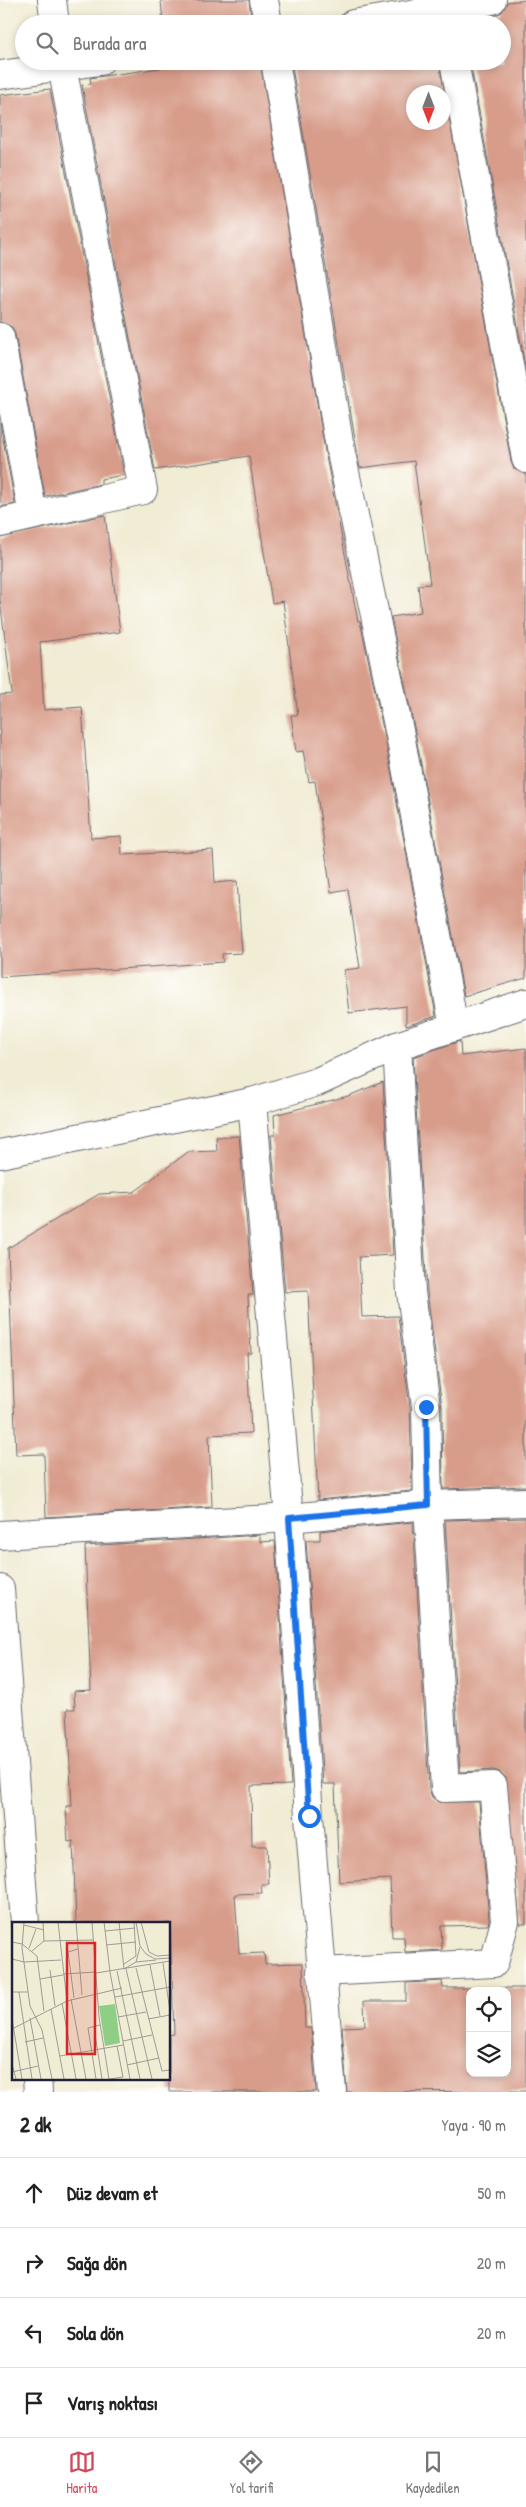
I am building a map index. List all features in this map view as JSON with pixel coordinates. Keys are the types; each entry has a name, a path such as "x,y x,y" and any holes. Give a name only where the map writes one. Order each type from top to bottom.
{"street":[{"path":"52,0 54,15"},
{"path":"264,0 266,15"},
{"path":"416,15 492,0"},
{"path":"0,74 24,70"},
{"path":"0,523 143,490 62,70"},
{"path":"277,70 340,448 401,740 454,1027"},
{"path":"456,70 526,459"},
{"path":"0,337 33,515"},
{"path":"0,1154 252,1102 316,1082 397,1046 526,1003"},
{"path":"321,1972 494,1963 505,1921 493,1786 445,1788 428,1505 426,1407 411,1292 397,1046"},
{"path":"252,1102 289,1518 321,1972 332,2092"},
{"path":"0,1535 289,1518 428,1505 526,1502"},
{"path":"0,1589 25,1922"}],"building":[{"path":"161,0 249,0 251,15 162,15"},
{"path":"526,0 526,371 472,70 511,70 511,15 496,15 502,12 507,2"},
{"path":"146,70 262,70 325,451 358,621 360,621 386,743 436,1016 406,1026 406,1006 349,1013 344,970 360,968 348,889 331,892 315,781 309,782 303,751 296,752 291,715 298,715 283,601 272,603 249,456 155,470 82,85 91,84 90,78"},
{"path":"293,70 441,70 443,85 406,85 406,130 451,130 451,128 511,462 514,469 526,474 526,978 464,996 416,737 391,617 421,612 418,585 430,584 414,461 360,468"},
{"path":"50,89 124,475 101,479 101,484 45,496 15,334 12,327 0,322 0,95"},
{"path":"0,423 15,504 0,507"},
{"path":"105,515 120,632 40,642 44,710 82,707 91,838 121,836 122,855 213,850 215,883 237,881 242,953 222,954 223,962 0,977 0,695 12,694 0,600 0,538"},
{"path":"460,1041 461,1056 526,1048 526,1486 443,1489 442,1407 427,1291 413,1057"},
{"path":"383,1082 393,1255 359,1257 362,1317 398,1316 410,1408 412,1491 318,1500 308,1291 285,1292 271,1135 275,1135 274,1115 348,1096"},
{"path":"239,1136 253,1295 248,1295 251,1353 247,1353 251,1433 209,1435 212,1507 46,1517 44,1454 16,1455 8,1248 99,1194 134,1192 188,1152 217,1151 216,1137"},
{"path":"526,1518 526,1924 520,1924 506,1778 500,1772 493,1770 460,1772 445,1520"},
{"path":"413,1522 429,1789 432,1797 438,1802 479,1802 489,1920 488,1925 441,1926 442,1950 405,1952 404,1937 392,1937 390,1879 339,1882 335,1784 323,1784 306,1540 320,1540 320,1531"},
{"path":"260,1535 260,1542 275,1541 291,1785 251,1786 252,1846 267,1846 269,1884 261,1884 262,1893 235,1894 239,1954 264,1953 265,1964 303,1963 305,2028 311,2028 316,2092 169,2092 170,2035 174,2034 170,1922 76,1922 73,1841 68,1842 66,1806 72,1806 67,1709 75,1709 74,1691 91,1690 85,1546"},
{"path":"442,1981 443,1988 466,1988 466,2077 511,2077 511,1988 526,1988 526,2091 347,2092 342,2027 365,2026 364,2001 406,2001 406,1983"}],"route":[{"path":"309,1816 289,1518 428,1505 426,1407"}]}
